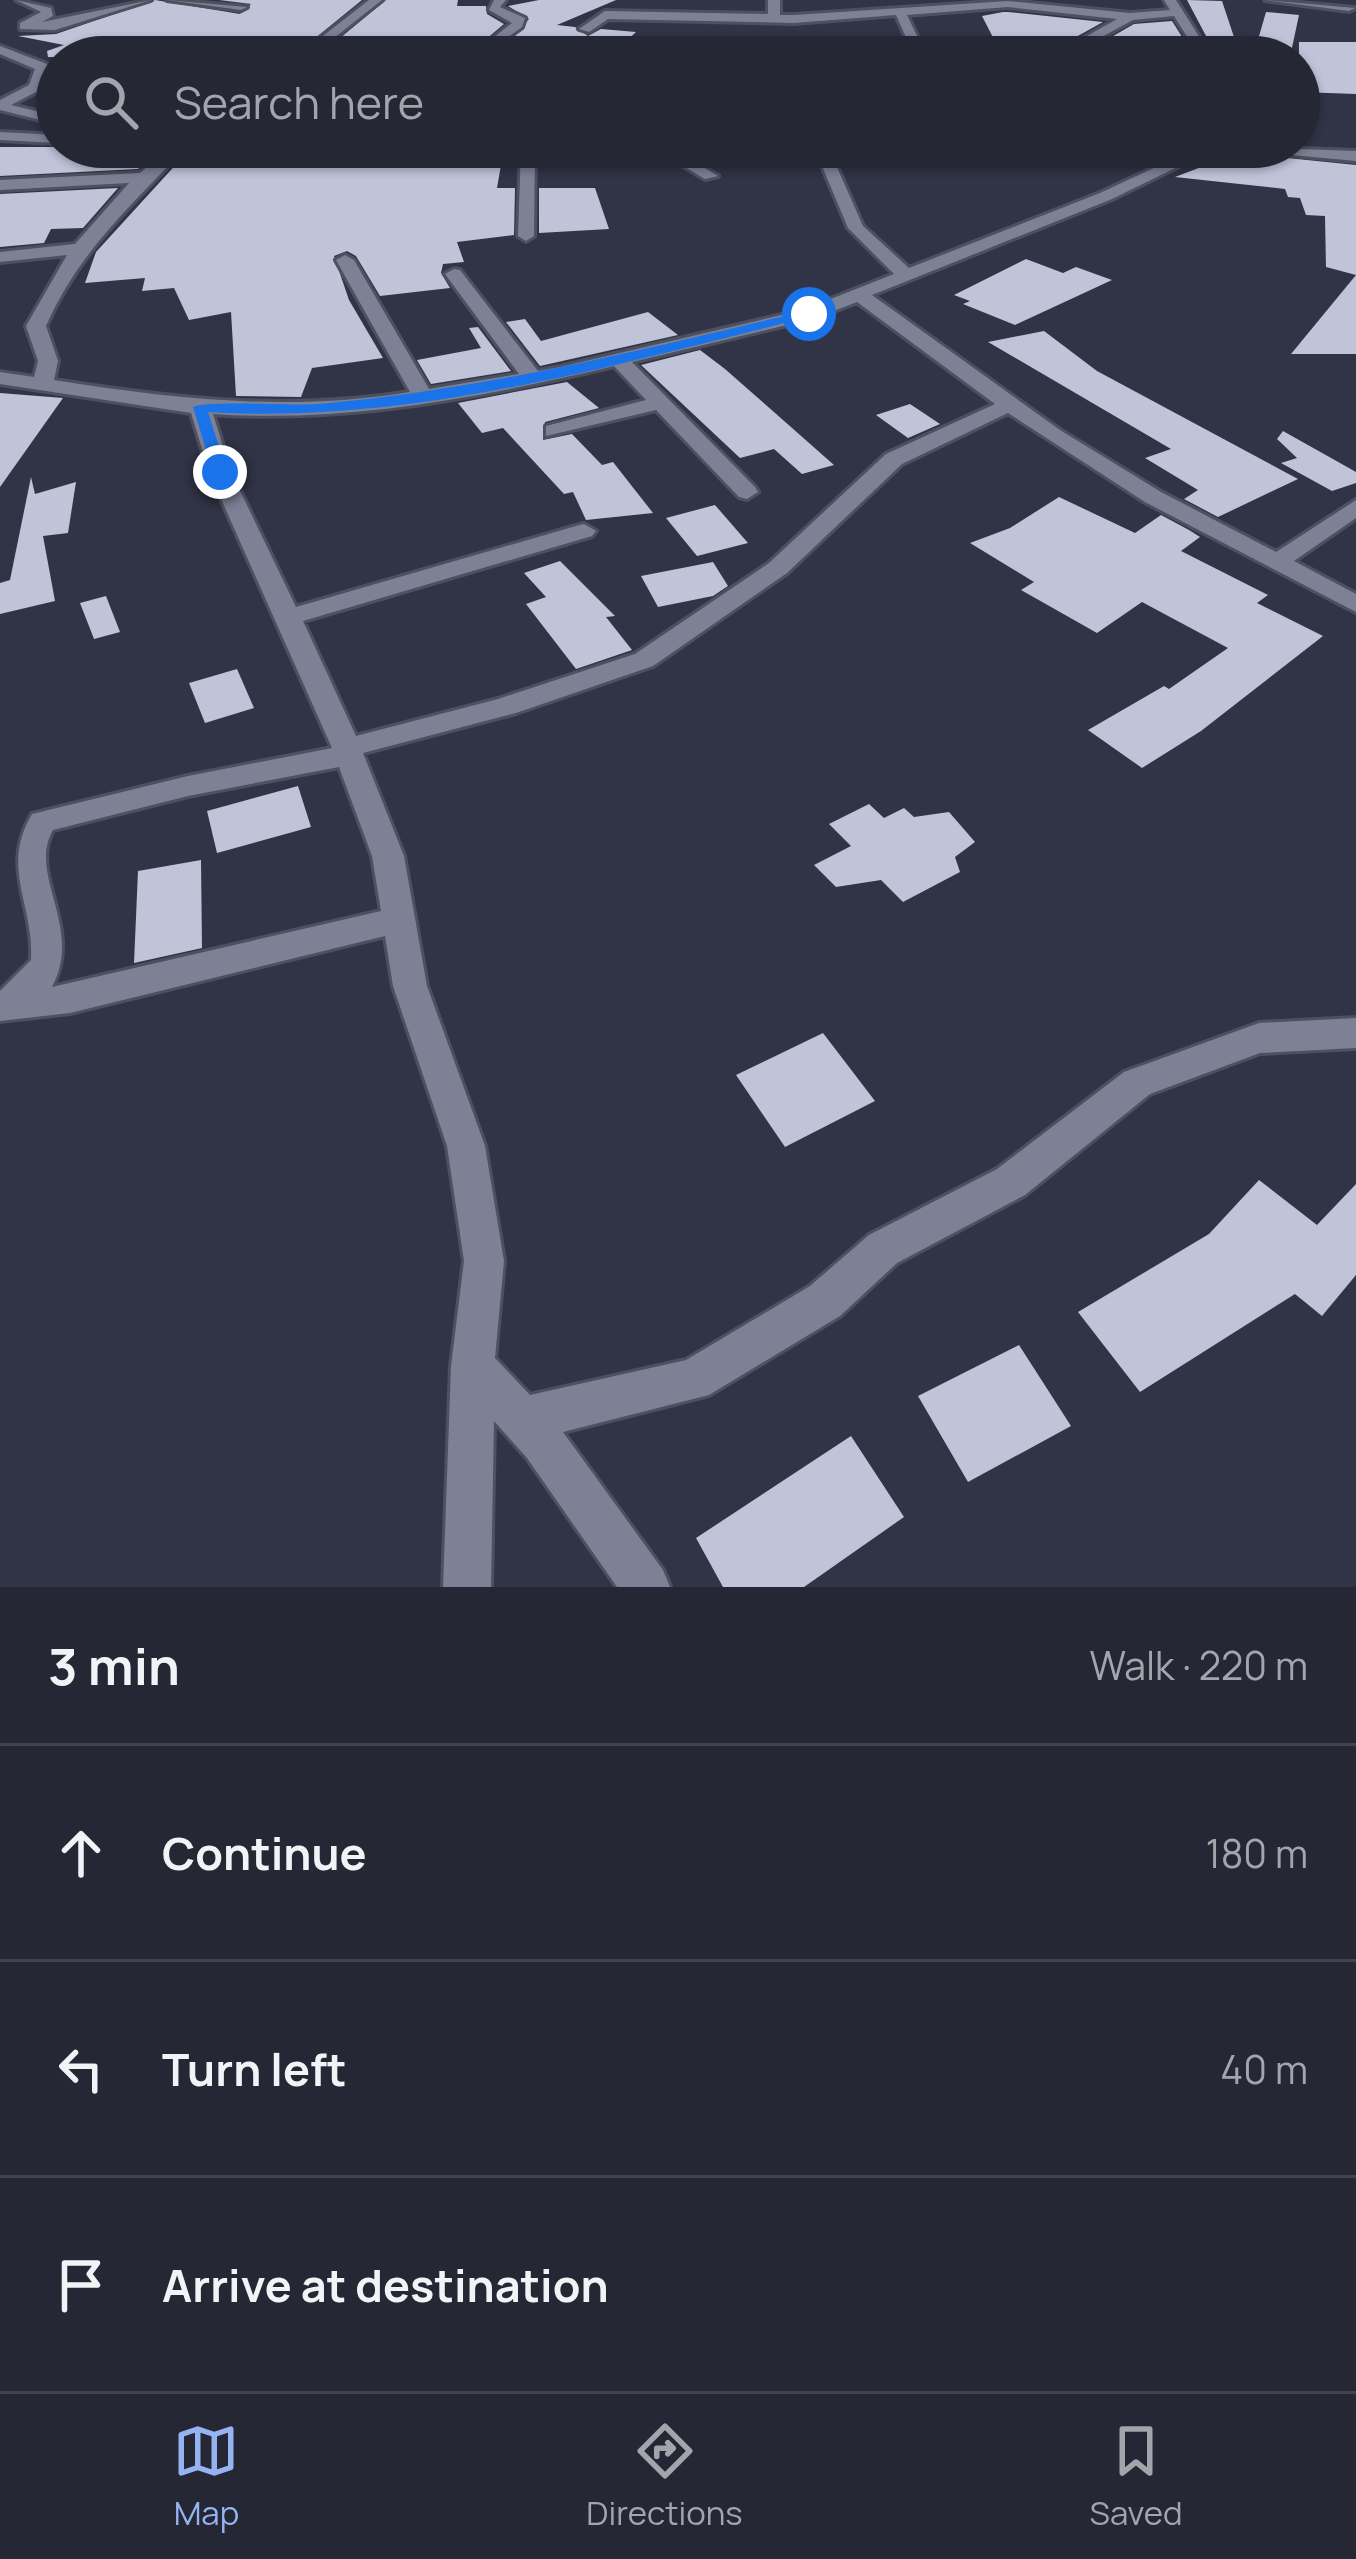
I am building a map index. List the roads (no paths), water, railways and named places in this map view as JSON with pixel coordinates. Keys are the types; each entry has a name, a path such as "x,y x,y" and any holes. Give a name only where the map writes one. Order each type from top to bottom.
{"street":[{"path":"22,0 46,10 47,16 18,28 55,26 145,0"},
{"path":"173,0 241,8"},
{"path":"329,36 376,0"},
{"path":"500,0 493,8 519,18 502,36"},
{"path":"773,18 775,0"},
{"path":"1271,0 1350,8"},
{"path":"585,29 605,15 832,20 1008,4 1130,17"},
{"path":"1095,36 1130,17 1172,6 1192,36"},
{"path":"900,12 912,36"},
{"path":"0,50 36,65"},
{"path":"0,106 36,84"},
{"path":"0,106 36,115"},
{"path":"0,136 36,138"},
{"path":"1320,153 1356,156"},
{"path":"43,385 48,361 36,326 48,297 82,248 153,168"},
{"path":"526,236 528,168"},
{"path":"696,168 710,176"},
{"path":"830,168 856,228 905,274"},
{"path":"0,378 200,407 324,410 533,378 766,326 858,294 1170,168"},
{"path":"0,185 141,178"},
{"path":"0,257 82,248"},
{"path":"345,260 423,396"},
{"path":"454,274 533,378"},
{"path":"858,294 1009,405 1153,497 1356,604"},
{"path":"620,360 747,492"},
{"path":"554,431 662,402"},
{"path":"2,1008 41,976 49,957 32,845 43,822 348,752 644,660 778,568 894,459 1009,405"},
{"path":"200,407 220,472 348,752 388,856 410,986 466,1146 484,1261 473,1366 466,1587"},
{"path":"1277,562 1356,507"},
{"path":"286,618 584,531"},
{"path":"2,1008 70,999 399,920"},
{"path":"522,1419 694,1380 825,1300 883,1249 1011,1182 1137,1083 1259,1038 1352,1041"},
{"path":"473,1366 522,1419 646,1587"}]}
